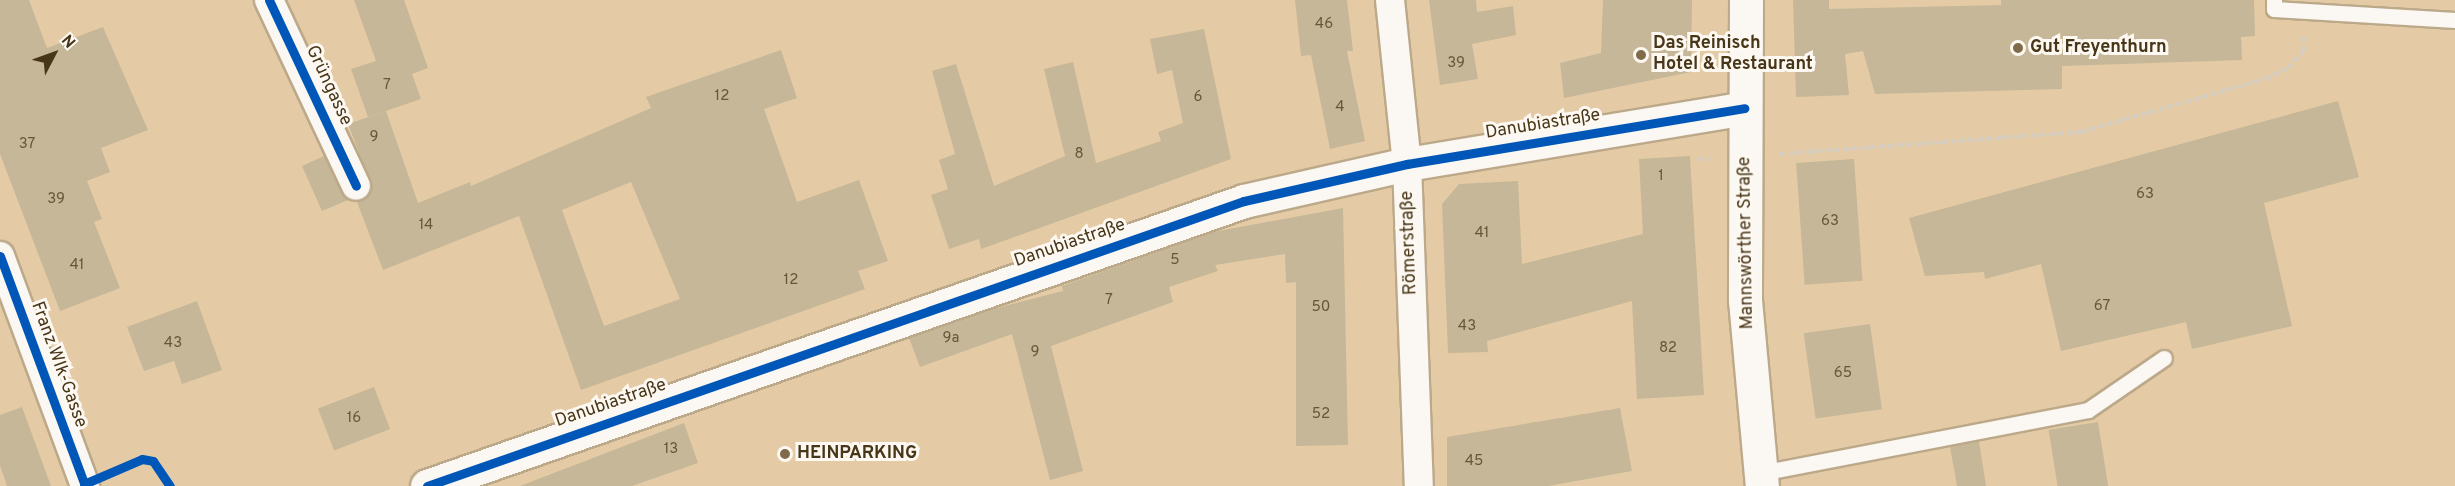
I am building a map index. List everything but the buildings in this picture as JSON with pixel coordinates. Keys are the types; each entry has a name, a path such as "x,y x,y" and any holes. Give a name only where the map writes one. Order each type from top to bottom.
{"street":[{"name":"Grüngasse","path":"269,0 356,186"},
{"name":"Römerstraße","path":"1390,0 1407,164 1419,486"},
{"name":"Mannswörther Straße","path":"1746,0 1745,300 1761,479"},
{"name":"Danubiastraße","path":"427,486 1244,201 1407,164 1744,108"},
{"name":"Franz Wlk-Gasse","path":"0,256 85,486"}],"lane":[{"path":"2274,0 2274,9 2455,20"},
{"path":"1761,479 2088,410 2164,358"}],"path":[{"path":"1698,159 2081,132 2181,106 2288,68 2302,52 2303,11"}],"cycle path":[{"path":"269,0 356,186"},
{"path":"427,486 1244,201 1407,164 1744,108"},
{"path":"0,256 85,486"},
{"path":"84,484 142,459 153,461 170,486"}],"place":[{"name":"Gut Freyenthurn","path":"2018,48"},
{"name":"Das Reinisch Hotel & Restaurant","path":"1641,55"},
{"name":"HEINPARKING","path":"785,454"}]}
